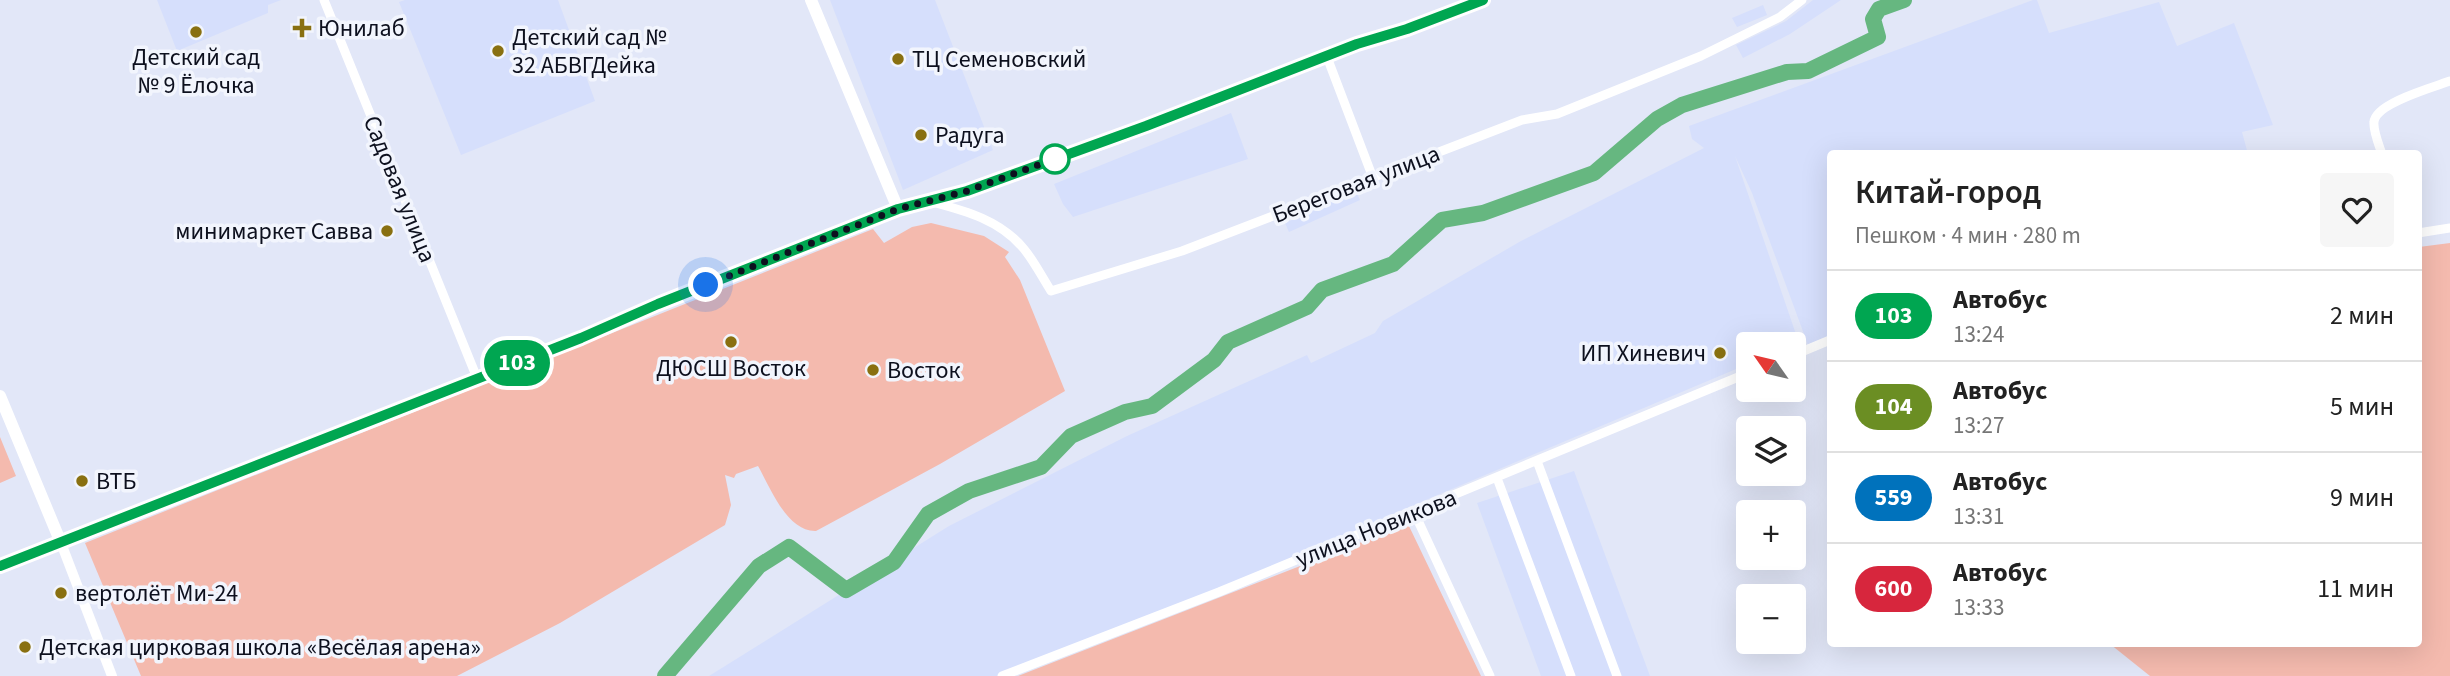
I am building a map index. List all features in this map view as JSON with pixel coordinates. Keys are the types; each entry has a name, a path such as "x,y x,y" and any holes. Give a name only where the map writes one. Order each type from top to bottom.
{"main road":[{"path":"811,0 898,209"},
{"path":"0,566 898,209 967,191 1483,0"},
{"path":"0,396 61,543"}],"street":[{"name":"Садовая улица","path":"324,0 477,378"},
{"name":"Береговая улица","path":"927,201 976,214 1004,229 1025,250 1051,291 1182,251 1522,120 1557,114 1602,97 1701,56 1780,17 1802,0"},
{"path":"1328,57 1373,178"},
{"path":"2381,150 2374,121 2376,114 2388,104 2450,81"},
{"path":"2422,232 2450,228"},
{"path":"1806,350 1827,341"},
{"name":"улица Новикова","path":"1002,676 1219,592 1736,378"},
{"path":"1537,461 1617,676"},
{"path":"1497,478 1571,676"},
{"path":"1414,512 1490,676"},
{"path":"61,543 112,676"}],"shaded area":[{"name":"Детский сад № 9 Ёлочка","path":"157,0 281,0 268,5 268,13 177,51"},
{"name":"Детский сад № 32 АБВГДейка","path":"558,0 595,101 461,155 399,2"},
{"path":"830,0 935,0 993,150 903,190"},
{"path":"1813,0 1841,0 1790,34 1743,58 1736,45 1786,21"},
{"path":"2033,0 2037,0 2049,33 2159,2 2177,46 2234,23 2273,125 2242,132 2247,150 1827,150 1827,337 1808,345 1806,332 1803,332 1752,193 1735,156 1795,332 1736,332 1736,369 1388,516 1213,594 999,676 709,676 949,526 1127,436 1307,355 1311,363 1375,333 1383,321 1521,241 1704,148 1692,139 1689,126"},
{"path":"1763,5 1767,15 1737,27 1732,18"},
{"path":"1231,113 1248,159 1073,217 1063,204 1054,184"},
{"path":"1356,191 1360,200 1289,232 1285,223"},
{"path":"931,223 984,236 1009,252 1005,257 1020,280 1065,391 940,464 816,531 796,524 788,516 758,466 736,474 734,478 725,475 731,505 725,525 560,623 457,676 141,676 85,543 873,229 884,243 912,227"},
{"path":"2450,243 2450,676 2150,676 2114,647 2422,647 2422,247"},
{"path":"0,437 16,476 0,483"},
{"path":"1574,471 1650,676 1541,676 1477,503"},
{"path":"1408,524 1481,676 1018,676"}],"waterway":[{"path":"665,676 759,566 789,547 846,590 894,562 928,514 969,491 1041,467 1071,436 1125,412 1152,406 1214,360 1228,342 1307,307 1322,290 1393,264 1442,220 1483,213 1594,173 1657,119 1682,105 1787,72 1808,71 1878,37 1873,19 1879,9 1904,0"}],"bus line":[{"name":"103","path":"0,566 123,520 581,338 658,304 898,209 967,191 1146,126 1357,44 1407,29 1483,0"}],"place":[{"name":"Юнилаб","path":"302,28"},
{"name":"Детский сад № 9 Ёлочка","path":"196,32"},
{"name":"Детский сад № 32 АБВГДейка","path":"498,51"},
{"name":"ТЦ Семеновский","path":"898,59"},
{"name":"Радуга","path":"921,135"},
{"name":"минимаркет Савва","path":"387,231"},
{"name":"ДЮСШ Восток","path":"731,342"},
{"name":"ИП Хиневич","path":"1720,353"},
{"name":"Восток","path":"873,370"},
{"name":"ВТБ","path":"82,481"},
{"name":"вертолёт Ми-24","path":"61,593"},
{"name":"Детская цирковая школа «Весёлая арена»","path":"25,647"}],"route":[{"path":"706,285 898,209 967,191 1057,158 1055,159"}]}
